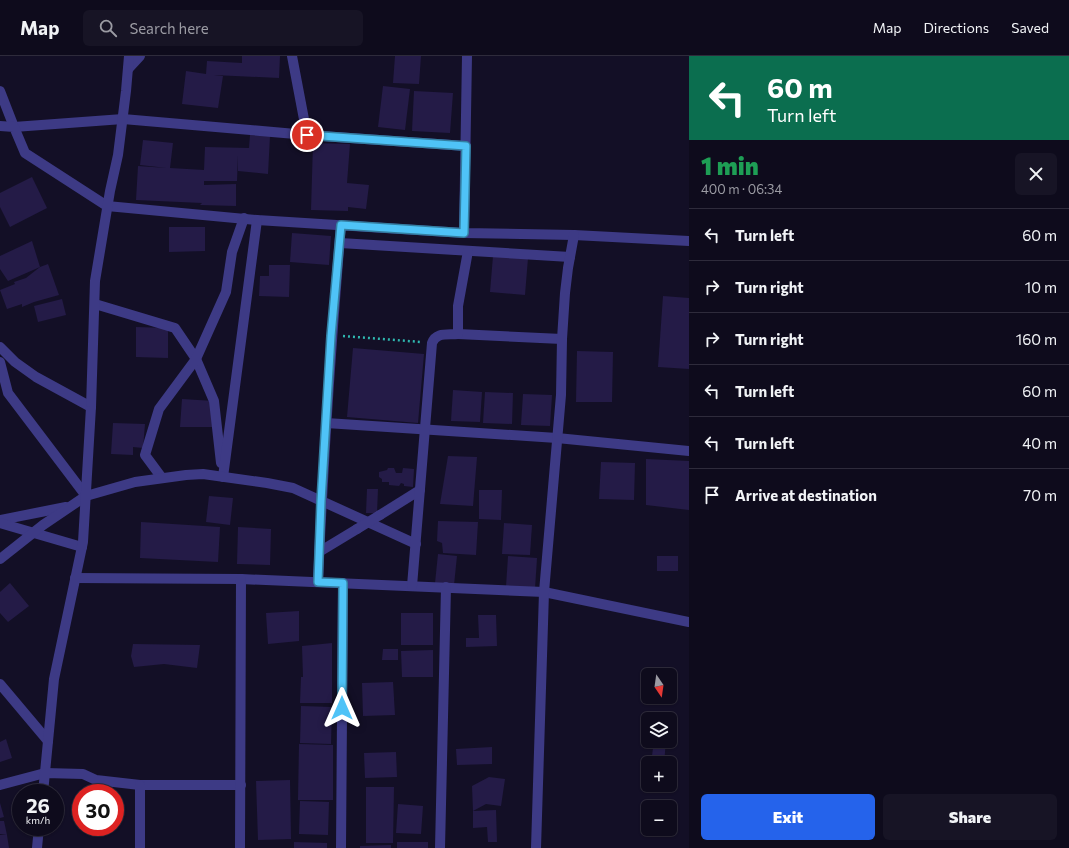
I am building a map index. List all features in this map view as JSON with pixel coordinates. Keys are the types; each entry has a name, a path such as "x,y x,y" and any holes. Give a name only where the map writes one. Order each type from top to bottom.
{"street":[{"path":"44,784 54,680 82,547 91,407 95,281 107,206 118,155 129,56"},
{"path":"128,69 140,56"},
{"path":"292,56 307,135"},
{"path":"464,233 467,56"},
{"path":"0,91 25,153 107,206 257,220 464,233 574,235 689,241"},
{"path":"0,126 14,127 123,119 307,135 466,146"},
{"path":"162,478 145,455 160,409 196,359 226,292 232,252 244,218"},
{"path":"223,477 257,220"},
{"path":"318,582 321,501 331,336 341,225"},
{"path":"536,848 544,592 561,394 565,293 574,235"},
{"path":"340,243 570,257"},
{"path":"458,334 458,306 468,251"},
{"path":"95,304 175,328 196,359 214,401 223,477"},
{"path":"412,586 432,343 434,338 438,335 458,334 562,339"},
{"path":"0,347 15,362 36,377 91,407"},
{"path":"0,362 8,393"},
{"path":"0,384 86,496"},
{"path":"326,423 557,438 689,451"},
{"path":"0,559 33,532 86,496 135,482 203,474 293,488 416,544"},
{"path":"319,552 420,490"},
{"path":"0,522 72,505"},
{"path":"0,522 82,547"},
{"path":"75,578 241,579 544,592 689,622"},
{"path":"240,848 241,579"},
{"path":"341,848 343,583"},
{"path":"440,848 446,588"},
{"path":"0,684 48,741"},
{"path":"0,785 45,773 83,774 96,780 140,785 241,785"},
{"path":"140,785 141,847"},
{"path":"37,848 38,836"}],"path":[{"path":"331,336 432,343"}],"building":[{"path":"242,56 280,56 279,78 214,75 223,76 218,108 182,104 186,71 206,74 207,61 242,63"},
{"path":"395,56 421,56 419,84 393,83"},
{"path":"383,86 410,89 405,130 378,127"},
{"path":"414,91 453,93 450,133 412,131"},
{"path":"250,135 270,136 268,174 238,171 238,155 237,181 204,181 204,185 236,184 236,206 136,200 138,166 167,168 140,165 143,140 173,143 170,168 204,170 205,147 249,148"},
{"path":"313,143 350,144 347,183 369,185 366,209 348,207 348,211 311,210"},
{"path":"32,177 47,208 10,227 0,207 0,193"},
{"path":"169,227 205,227 205,251 169,252"},
{"path":"292,233 331,236 329,265 290,262"},
{"path":"32,241 40,267 8,281 0,269 0,256"},
{"path":"493,256 528,258 525,295 490,292"},
{"path":"48,264 59,295 22,307 22,304 7,309 0,290 15,284 14,282 26,278 40,267"},
{"path":"269,265 290,265 289,297 259,296 260,276 269,276"},
{"path":"663,296 689,298 689,369 658,367"},
{"path":"62,299 66,315 38,322 34,306"},
{"path":"136,327 168,328 168,358 136,357"},
{"path":"353,348 424,354 418,423 347,417"},
{"path":"577,351 613,352 612,402 576,402"},
{"path":"453,390 482,392 480,422 451,421"},
{"path":"485,392 513,393 512,424 483,423"},
{"path":"523,394 552,395 550,426 521,425"},
{"path":"182,399 214,401 213,427 180,427"},
{"path":"113,423 145,424 143,448 133,447 133,455 111,454"},
{"path":"448,456 477,457 473,506 440,504"},
{"path":"646,459 689,461 689,510 646,505"},
{"path":"601,462 635,463 634,500 599,499"},
{"path":"388,468 394,468 396,473 402,473 403,468 414,469 413,487 404,486 404,484 401,483 399,486 389,485 389,482 382,482 382,479 379,477 379,472 387,470"},
{"path":"367,489 378,489 377,513 366,513"},
{"path":"479,490 502,490 501,520 479,519"},
{"path":"209,496 233,498 230,525 206,522"},
{"path":"438,521 478,522 476,555 443,553 442,543 437,541"},
{"path":"141,522 220,527 218,562 140,558"},
{"path":"504,523 532,525 530,555 502,554"},
{"path":"238,527 271,529 270,565 237,564"},
{"path":"438,554 457,556 454,585 435,583"},
{"path":"508,556 537,558 535,589 506,587"},
{"path":"657,556 678,556 678,571 657,571"},
{"path":"10,583 29,606 8,622 0,613 0,592"},
{"path":"299,611 299,641 268,644 266,613"},
{"path":"401,613 433,613 433,645 401,645"},
{"path":"478,615 496,615 497,646 466,647 466,638 479,638"},
{"path":"332,643 332,703 300,703 301,677 303,677 302,646"},
{"path":"133,644 200,645 197,668 164,664 134,667 131,656"},
{"path":"383,649 398,649 398,660 382,660"},
{"path":"433,650 433,677 402,677 401,651"},
{"path":"393,682 395,715 363,716 362,683"},
{"path":"301,706 332,707 331,744 300,743"},
{"path":"6,739 12,758 0,762 0,742"},
{"path":"299,744 333,745 333,800 298,800"},
{"path":"492,747 492,764 457,765 456,749"},
{"path":"653,748 665,748 665,756 652,756"},
{"path":"396,752 397,777 365,778 364,753"},
{"path":"489,777 505,779 501,806 486,804 473,811 472,786"},
{"path":"290,780 291,839 258,840 256,781"},
{"path":"366,787 394,787 393,843 366,843"},
{"path":"300,801 329,802 328,835 299,834"},
{"path":"0,803 4,817 0,818"},
{"path":"398,804 423,806 421,834 396,833"},
{"path":"496,810 497,842 488,842 487,827 473,828 473,811"},
{"path":"0,821 4,821 7,835 0,834"},
{"path":"0,835 7,835 9,848 0,848"},
{"path":"294,842 327,843 327,848 294,848"},
{"path":"397,842 428,842 428,848 397,848"},
{"path":"391,845 391,848 360,848 360,846"}],"route":[{"path":"307,135 466,146 464,233 341,225 331,336 321,501 318,582 343,583 342,708"}]}
